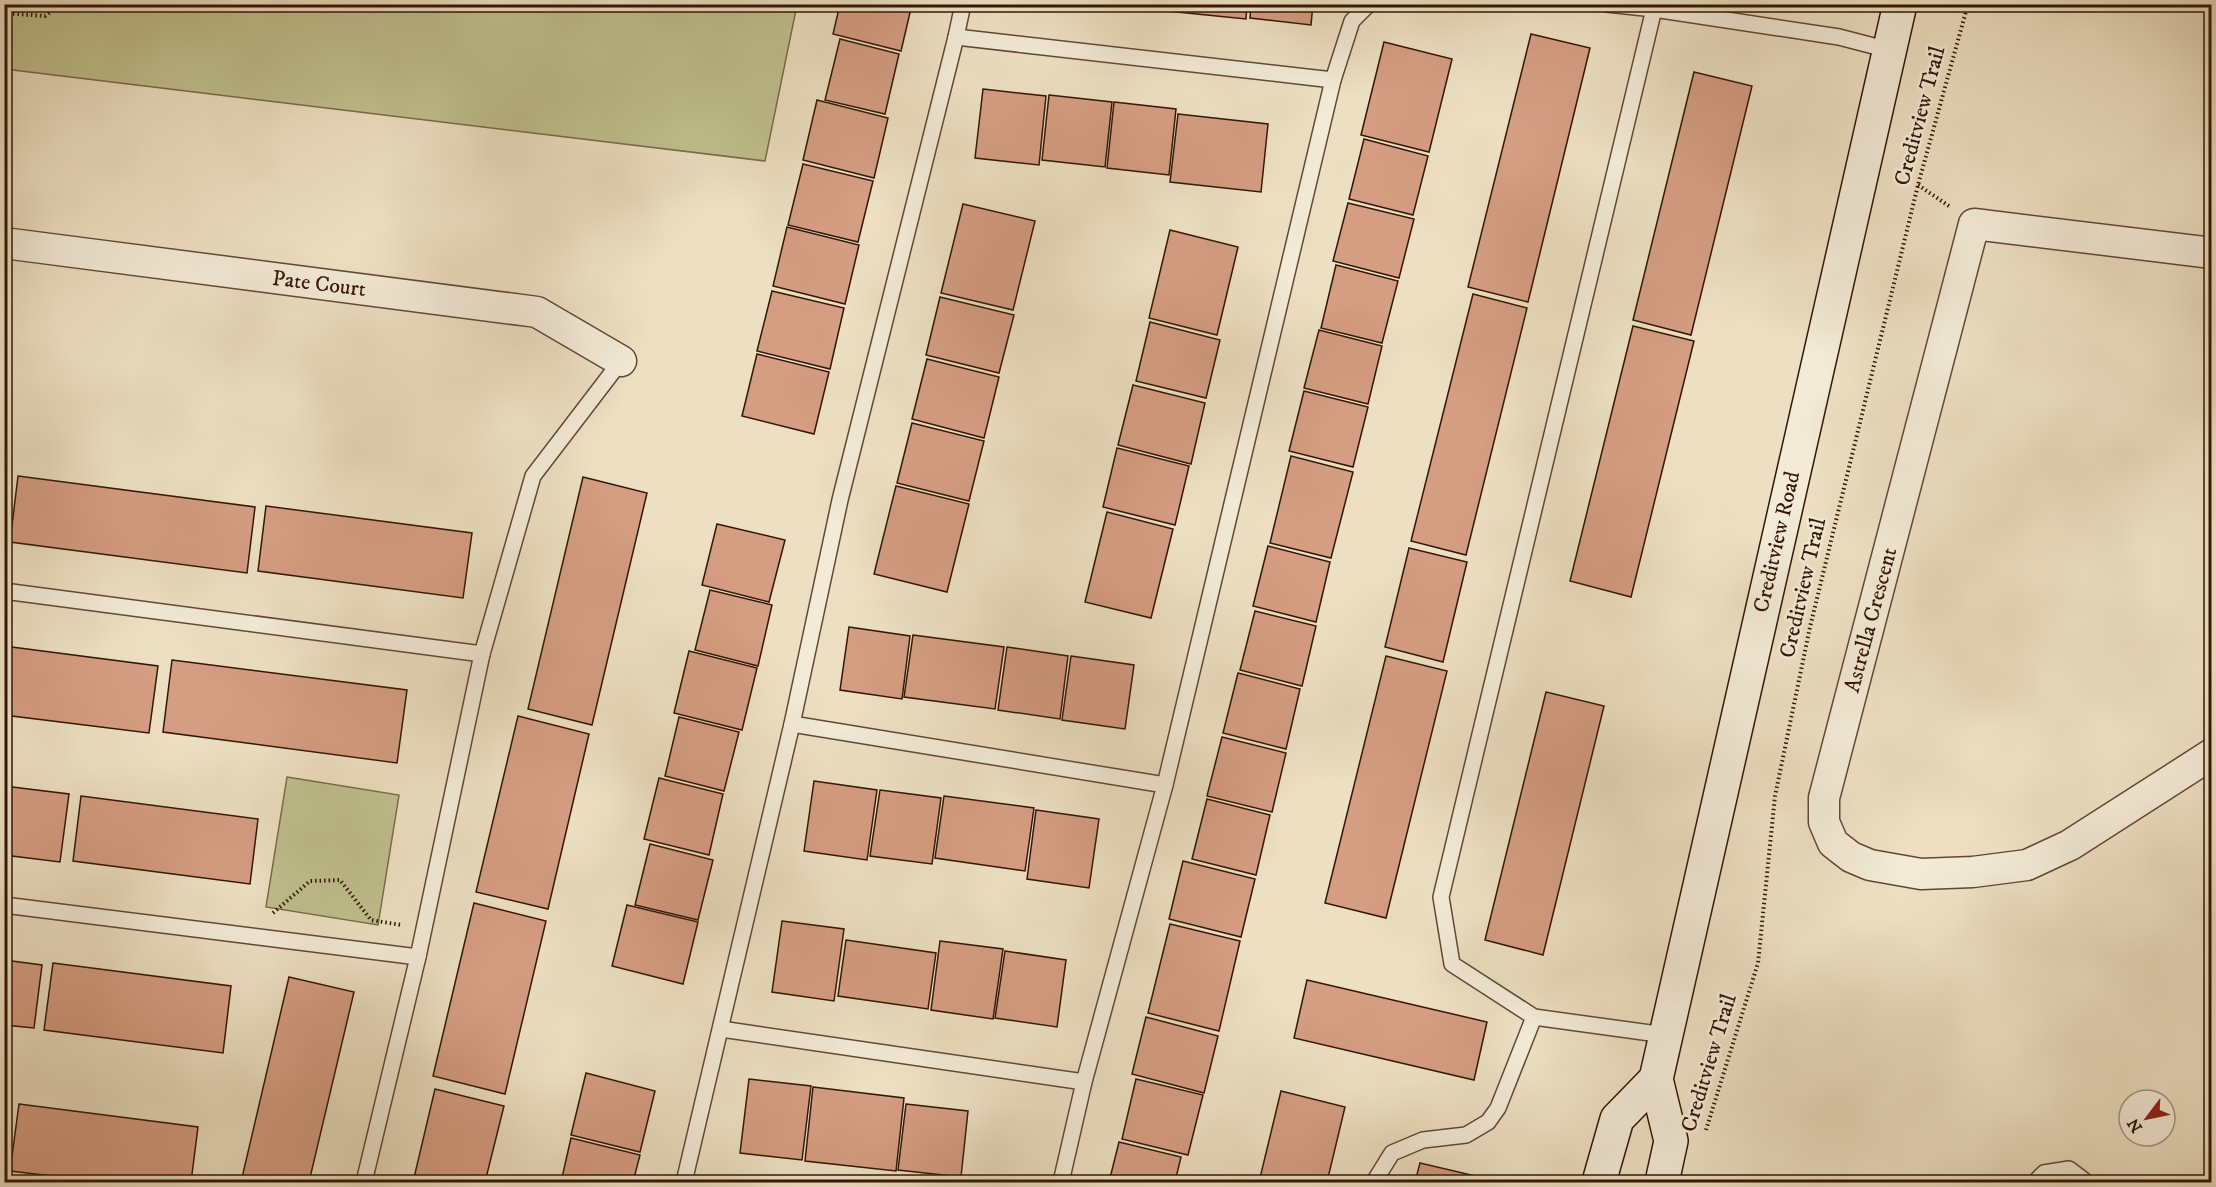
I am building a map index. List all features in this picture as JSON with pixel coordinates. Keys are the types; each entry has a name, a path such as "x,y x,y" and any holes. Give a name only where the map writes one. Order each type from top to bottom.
{"main road":[{"name":"Creditview Road","path":"1662,1182 1671,1141 1656,1079 1900,4"},
{"path":"1599,1182 1617,1119 1656,1079"}],"street":[{"name":"Astrella Crescent","path":"2211,254 1974,224 1824,798 1824,822 1833,843 1851,857 1870,865 1921,874 1973,872 2027,865 2070,845 2106,824 2211,754"},
{"name":"Pate Court","path":"4,243 537,312 621,361"}],"lane":[{"path":"684,1182 792,724 840,500 963,4"},
{"path":"1061,1182 1084,1082 1165,785 1333,80 1352,21 1369,4"},
{"path":"1607,4 1839,37 1889,50"},
{"path":"1654,9 1441,897 1452,964 1534,1017 1665,1035"},
{"path":"956,37 1333,80"},
{"path":"364,1182 418,957 422,929 482,654 533,476 621,361"},
{"path":"4,591 482,654"},
{"path":"792,724 1165,785"},
{"path":"4,905 418,957"},
{"path":"1374,1182 1392,1154 1423,1140 1466,1136 1488,1122 1497,1108 1534,1017"},
{"path":"721,1029 1084,1082"},
{"path":"2035,1182 2044,1173 2069,1169 2086,1182"}],"path":[{"path":"4,13 45,16 60,4"},
{"name":"Creditview Trail","path":"1705,1133 1758,963 1775,796 1810,627 1918,185 1968,4"},
{"path":"247,935 310,881 340,880 371,920 422,929"}],"green space":[{"path":"5,4 797,5 765,161 5,69"},
{"path":"287,777 399,795 378,925 266,907"}],"building":[{"path":"840,4 912,4 901,51 833,34"},
{"path":"1098,4 1154,4 1153,10"},
{"path":"1157,4 1247,4 1246,19 1157,10"},
{"path":"1251,4 1313,4 1311,25 1250,18"},
{"path":"1531,34 1590,48 1528,302 1468,287"},
{"path":"840,39 899,54 885,114 825,100"},
{"path":"1384,42 1452,59 1429,152 1361,135"},
{"path":"1694,72 1752,86 1691,335 1633,320"},
{"path":"983,89 1046,96 1039,165 975,158"},
{"path":"1049,95 1112,102 1105,167 1042,160"},
{"path":"817,100 888,118 874,178 803,160"},
{"path":"1114,102 1176,109 1169,175 1107,168"},
{"path":"1178,114 1268,124 1261,192 1170,182"},
{"path":"1364,139 1428,156 1413,215 1349,199"},
{"path":"803,164 873,181 858,242 788,225"},
{"path":"1348,203 1414,219 1399,278 1333,261"},
{"path":"963,204 1035,221 1013,310 941,293"},
{"path":"787,227 859,245 845,304 773,286"},
{"path":"1170,230 1238,247 1217,335 1149,318"},
{"path":"1336,265 1398,281 1382,343 1321,328"},
{"path":"772,291 844,308 830,369 757,351"},
{"path":"1473,294 1527,308 1466,555 1411,541"},
{"path":"940,297 1014,315 999,373 926,355"},
{"path":"1150,322 1220,340 1206,398 1136,381"},
{"path":"1633,326 1694,341 1631,597 1570,581"},
{"path":"1319,330 1382,346 1368,404 1304,388"},
{"path":"757,354 829,372 814,434 742,416"},
{"path":"927,359 999,377 984,438 912,419"},
{"path":"1133,385 1205,403 1191,464 1118,445"},
{"path":"1304,391 1368,407 1353,467 1289,451"},
{"path":"912,423 984,441 969,501 897,483"},
{"path":"1117,448 1189,466 1175,525 1103,507"},
{"path":"1291,456 1353,472 1331,558 1270,543"},
{"path":"18,476 255,507 247,573 10,542"},
{"path":"583,477 647,493 592,725 528,709"},
{"path":"896,486 969,504 947,592 874,574"},
{"path":"266,506 472,533 463,598 258,571"},
{"path":"1107,512 1173,529 1151,618 1085,602"},
{"path":"717,524 785,540 769,602 702,585"},
{"path":"1268,546 1330,562 1316,622 1253,606"},
{"path":"1409,548 1467,562 1443,662 1385,647"},
{"path":"710,590 772,605 758,666 695,650"},
{"path":"1255,611 1316,626 1302,686 1240,670"},
{"path":"849,627 910,636 902,699 840,690"},
{"path":"913,635 1004,647 995,709 904,697"},
{"path":"4,646 158,666 149,733 4,715"},
{"path":"1007,647 1068,656 1060,719 998,710"},
{"path":"689,651 757,668 742,730 674,713"},
{"path":"1071,656 1134,665 1125,729 1062,720"},
{"path":"1386,656 1447,671 1386,918 1325,903"},
{"path":"172,660 407,690 397,763 163,732"},
{"path":"1238,673 1300,689 1286,749 1223,733"},
{"path":"1546,692 1604,706 1543,955 1485,940"},
{"path":"518,716 589,734 548,909 476,892"},
{"path":"679,717 739,732 724,791 665,776"},
{"path":"1222,737 1286,753 1272,812 1207,796"},
{"path":"659,778 723,794 709,855 644,839"},
{"path":"814,781 877,790 867,860 804,851"},
{"path":"4,786 69,794 60,862 4,855"},
{"path":"880,790 941,798 932,864 870,856"},
{"path":"81,796 258,819 250,884 73,861"},
{"path":"944,796 1034,808 1025,871 935,858"},
{"path":"1207,799 1270,815 1256,875 1192,859"},
{"path":"1036,810 1099,819 1089,888 1027,879"},
{"path":"650,844 713,860 698,920 635,905"},
{"path":"1183,861 1255,879 1241,937 1169,919"},
{"path":"474,903 546,921 505,1094 433,1076"},
{"path":"627,905 698,922 683,984 612,966"},
{"path":"782,921 844,929 834,1001 772,992"},
{"path":"1170,924 1240,941 1219,1031 1148,1013"},
{"path":"846,940 936,953 928,1009 838,996"},
{"path":"940,941 1003,949 993,1019 931,1010"},
{"path":"1005,951 1066,960 1057,1027 995,1018"},
{"path":"4,960 42,965 34,1028 4,1025"},
{"path":"53,963 231,986 223,1053 44,1030"},
{"path":"289,977 354,992 309,1182 241,1182"},
{"path":"1307,980 1487,1022 1474,1080 1294,1038"},
{"path":"1146,1017 1218,1036 1204,1093 1132,1074"},
{"path":"586,1073 655,1091 640,1152 571,1135"},
{"path":"749,1079 811,1086 802,1160 740,1153"},
{"path":"1136,1079 1203,1095 1188,1155 1122,1139"},
{"path":"813,1087 904,1098 896,1171 805,1161"},
{"path":"435,1089 504,1106 485,1182 413,1182"},
{"path":"1281,1091 1345,1107 1327,1182 1259,1182"},
{"path":"19,1104 198,1127 191,1182 103,1182 10,1171"},
{"path":"906,1104 968,1111 961,1177 898,1170"},
{"path":"571,1138 640,1155 633,1182 561,1182"},
{"path":"1119,1142 1181,1157 1175,1182 1109,1182"},
{"path":"1420,1163 1484,1178 1483,1182 1415,1182"}]}
